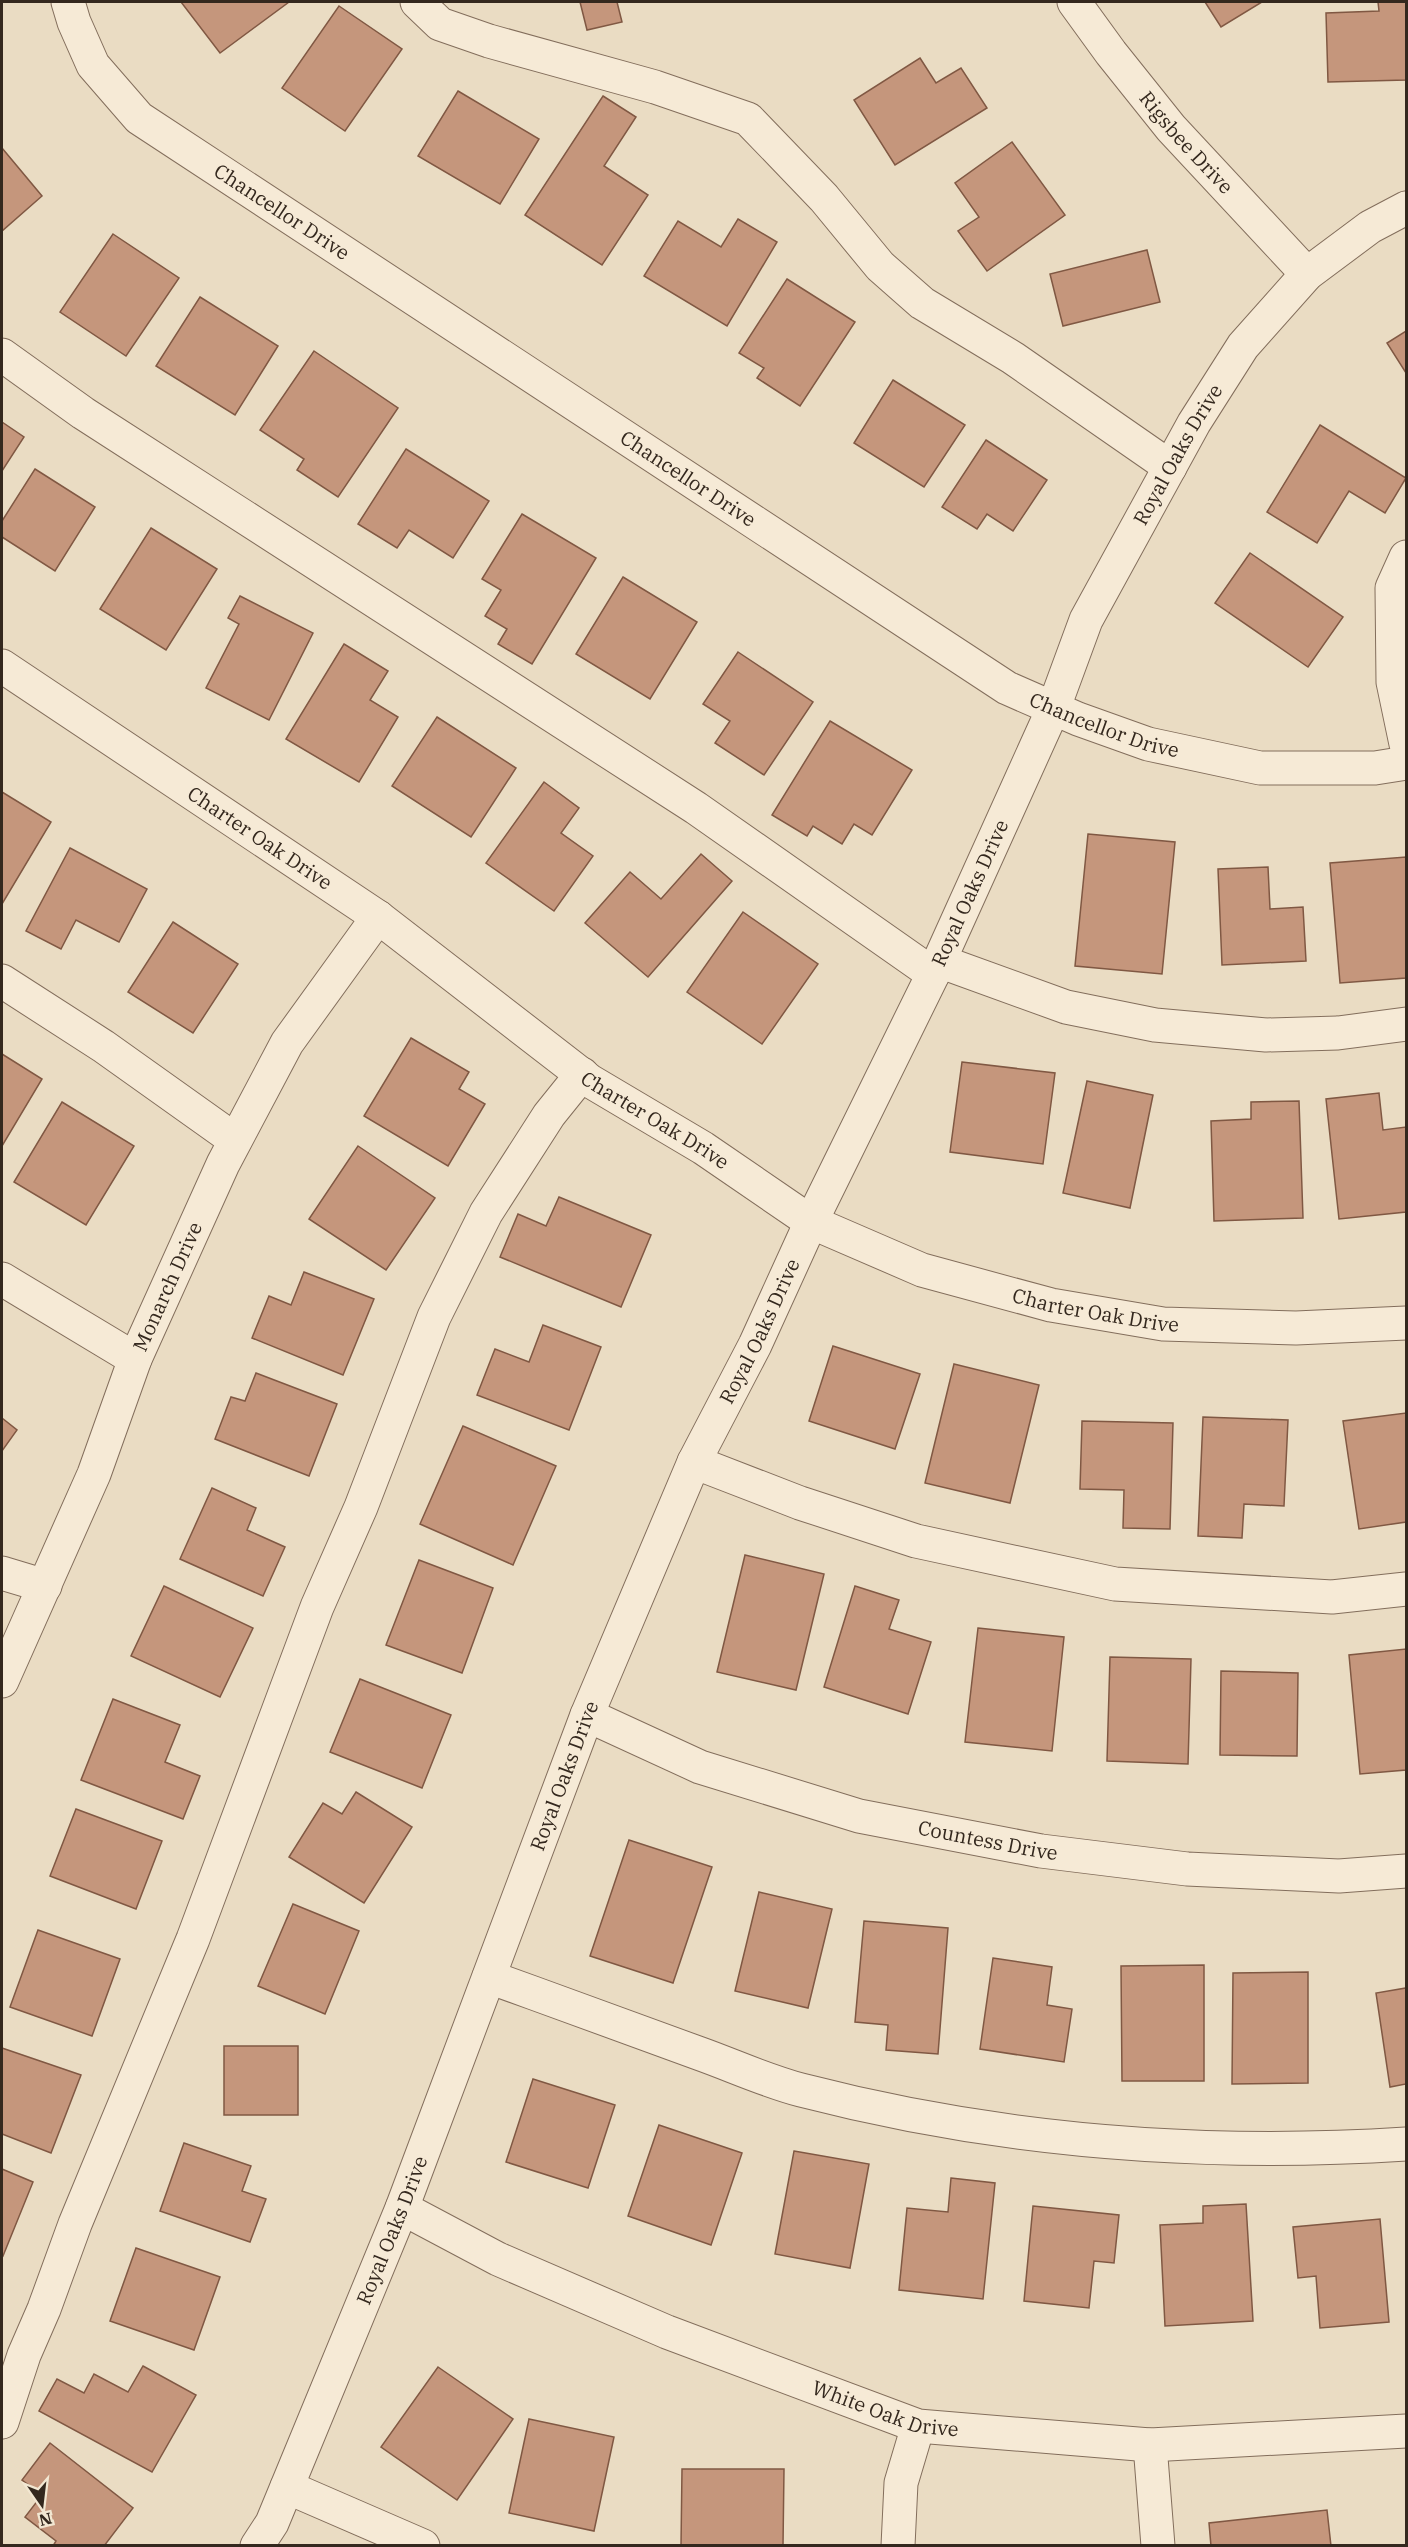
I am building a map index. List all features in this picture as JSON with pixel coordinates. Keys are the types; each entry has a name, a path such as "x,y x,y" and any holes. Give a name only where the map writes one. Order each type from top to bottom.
{"street":[{"name":"Chancellor Drive","path":"68,2 93,65 139,118 1007,688 1078,719 1148,744 1260,768 1375,768 1407,763"},
{"path":"417,2 440,24 655,87 748,119 824,198 880,266 922,303 1013,358 1170,467"},
{"name":"Rigsbee Drive","path":"1074,2 1111,53 1172,128 1307,274"},
{"name":"Royal Oaks Drive","path":"257,2546 272,2523 402,2208 587,1715 694,1462 755,1345 812,1222 936,968 1054,707 1086,620 1194,423 1242,346 1307,274 1370,227 1407,208"},
{"path":"2,355 83,413 696,808 936,968 1065,1007 1155,1026 1266,1035 1338,1033 1407,1024"},
{"path":"1407,558 1392,588 1393,682 1407,744"},
{"name":"Charter Oak Drive","path":"2,666 378,917 582,1074 703,1148 812,1222 922,1270 1051,1305 1163,1324 1296,1328 1407,1323"},
{"name":"Monarch Drive","path":"2,1681 94,1474 135,1359 235,1140 287,1043 378,917"},
{"path":"2,981 103,1046 235,1140"},
{"path":"2,2422 24,2355 44,2309 75,2224 193,1939 317,1607 361,1507 434,1317 486,1213 549,1115 582,1074"},
{"path":"2,1279 135,1359"},
{"path":"694,1462 800,1503 916,1541 1115,1584 1332,1598 1407,1589"},
{"path":"2,1573 45,1586"},
{"name":"Countess Drive","path":"587,1715 700,1767 859,1816 1041,1851 1187,1869 1339,1876 1407,1871"},
{"path":"489,1977 799,2090 922,2117 1034,2135 1194,2148 1352,2147 1407,2144"},
{"name":"White Oak Drive","path":"402,2208 498,2259 667,2332 918,2426 1150,2445 1407,2431"},
{"path":"898,2546 901,2483 918,2426"},
{"path":"1150,2445 1158,2546"},
{"path":"287,2487 423,2546"}],"building":[{"path":"181,2 289,2 220,53"},
{"path":"580,2 617,2 622,22 587,30"},
{"path":"1205,2 1262,2 1221,27"},
{"path":"1378,2 1406,2 1406,80 1328,82 1326,13 1379,11"},
{"path":"339,6 402,49 345,131 282,88"},
{"path":"920,58 936,83 961,68 987,108 895,165 854,100"},
{"path":"458,91 539,139 500,204 418,156"},
{"path":"603,96 636,117 604,166 648,195 602,265 525,215"},
{"path":"1012,142 1065,215 987,271 958,231 979,217 955,183"},
{"path":"2,148 42,196 2,231"},
{"path":"738,219 777,242 727,326 644,276 678,221 721,247"},
{"path":"113,234 179,278 126,356 60,312"},
{"path":"1147,250 1160,302 1063,326 1050,274"},
{"path":"787,279 855,322 800,406 757,378 764,368 739,353"},
{"path":"200,297 278,346 235,415 156,366"},
{"path":"1406,331 1406,373 1387,343"},
{"path":"314,351 398,408 338,497 297,470 304,459 260,430"},
{"path":"893,380 965,425 924,487 854,443"},
{"path":"2,422 24,437 2,471"},
{"path":"1320,425 1406,478 1385,513 1349,491 1317,543 1267,512"},
{"path":"986,440 1047,480 1013,531 987,514 977,529 942,507"},
{"path":"406,449 489,501 453,558 409,530 397,548 358,524"},
{"path":"35,469 95,507 55,571 2,537 2,521"},
{"path":"522,514 596,558 532,664 498,644 507,629 485,616 501,590 482,579"},
{"path":"151,528 217,569 166,650 100,609"},
{"path":"1250,553 1343,617 1308,667 1215,603"},
{"path":"623,577 697,622 650,699 576,654"},
{"path":"240,596 313,633 269,720 206,688 239,624 228,618"},
{"path":"344,644 388,671 370,700 398,717 359,782 286,739"},
{"path":"738,652 813,702 764,775 715,743 730,721 703,704"},
{"path":"437,717 516,768 471,837 392,786"},
{"path":"830,721 912,770 872,835 854,824 842,844 813,826 807,836 772,815"},
{"path":"544,782 579,808 561,833 593,856 554,911 486,863"},
{"path":"2,792 51,822 2,904"},
{"path":"1088,834 1175,842 1162,974 1075,966"},
{"path":"70,848 147,889 119,942 76,920 61,949 26,931"},
{"path":"701,854 732,881 648,977 585,923 630,872 661,899"},
{"path":"1406,857 1406,978 1340,983 1330,863"},
{"path":"1268,867 1270,909 1303,907 1306,961 1222,965 1218,869"},
{"path":"743,912 818,964 762,1044 687,992"},
{"path":"173,922 238,964 193,1033 128,992"},
{"path":"411,1038 469,1072 459,1089 485,1104 448,1166 364,1116"},
{"path":"2,1054 42,1079 2,1146"},
{"path":"962,1062 1055,1073 1043,1164 950,1152"},
{"path":"1087,1081 1153,1095 1130,1208 1063,1193"},
{"path":"1379,1093 1383,1130 1406,1127 1406,1212 1339,1219 1326,1099"},
{"path":"1299,1101 1303,1218 1214,1221 1211,1121 1251,1119 1251,1102"},
{"path":"62,1102 134,1146 86,1225 14,1182"},
{"path":"358,1146 435,1198 386,1270 309,1219"},
{"path":"559,1197 651,1235 621,1307 500,1257 518,1214 546,1226"},
{"path":"304,1272 374,1299 343,1375 252,1338 269,1296 291,1305"},
{"path":"543,1325 601,1347 569,1430 477,1395 495,1349 529,1362"},
{"path":"833,1346 920,1374 895,1449 809,1421"},
{"path":"954,1364 1039,1385 1010,1503 925,1483"},
{"path":"256,1373 337,1404 309,1476 215,1439 231,1397 245,1401"},
{"path":"1406,1413 1406,1522 1359,1529 1343,1421"},
{"path":"1203,1417 1288,1420 1284,1506 1244,1504 1242,1538 1198,1536"},
{"path":"2,1418 17,1430 2,1451"},
{"path":"1082,1421 1173,1423 1170,1529 1123,1528 1124,1490 1080,1489"},
{"path":"463,1426 556,1466 513,1565 420,1524"},
{"path":"212,1488 256,1508 247,1530 285,1547 263,1596 180,1559"},
{"path":"745,1555 824,1574 796,1690 717,1672"},
{"path":"419,1560 493,1588 462,1673 386,1645"},
{"path":"164,1586 253,1628 220,1697 131,1656"},
{"path":"855,1586 899,1600 889,1629 931,1642 908,1714 824,1687"},
{"path":"978,1628 1064,1637 1052,1751 965,1742"},
{"path":"1406,1649 1406,1770 1360,1774 1349,1655"},
{"path":"1110,1657 1191,1659 1188,1764 1107,1761"},
{"path":"1221,1671 1298,1673 1297,1756 1220,1755"},
{"path":"360,1679 451,1715 422,1788 330,1752"},
{"path":"113,1699 180,1725 165,1762 200,1776 183,1819 81,1780"},
{"path":"356,1792 412,1827 364,1903 289,1857 323,1803 342,1814"},
{"path":"76,1809 162,1841 136,1909 50,1876"},
{"path":"629,1840 712,1867 673,1983 590,1956"},
{"path":"759,1892 832,1909 808,2008 735,1991"},
{"path":"293,1904 359,1931 325,2014 258,1986"},
{"path":"864,1921 948,1928 938,2054 886,2050 888,2025 855,2022"},
{"path":"38,1930 120,1959 92,2036 10,2007"},
{"path":"993,1958 1052,1967 1047,2005 1072,2009 1064,2062 980,2049"},
{"path":"1204,1965 1204,2081 1122,2081 1121,1966"},
{"path":"1308,1972 1308,2083 1232,2084 1233,1973"},
{"path":"1406,1988 1406,2084 1390,2087 1376,1993"},
{"path":"224,2046 298,2046 298,2115 224,2115"},
{"path":"2,2048 81,2075 51,2153 2,2134"},
{"path":"533,2079 615,2105 588,2188 506,2162"},
{"path":"659,2125 742,2153 711,2245 628,2216"},
{"path":"184,2143 251,2166 242,2191 266,2199 250,2242 160,2211"},
{"path":"794,2151 869,2164 850,2268 775,2254"},
{"path":"2,2169 33,2182 3,2256 2,2255"},
{"path":"951,2178 995,2183 983,2299 899,2290 907,2208 948,2212"},
{"path":"1246,2204 1253,2321 1165,2326 1160,2225 1203,2223 1203,2206"},
{"path":"1033,2206 1119,2215 1114,2263 1094,2261 1089,2308 1024,2301"},
{"path":"1380,2219 1389,2322 1320,2328 1316,2276 1298,2278 1293,2227"},
{"path":"136,2248 220,2277 194,2350 110,2321"},
{"path":"143,2366 196,2395 152,2472 39,2411 57,2379 84,2393 94,2374 128,2392"},
{"path":"438,2367 513,2419 457,2500 381,2447"},
{"path":"529,2419 614,2437 594,2531 509,2513"},
{"path":"50,2443 133,2508 104,2546 53,2546 56,2541 25,2517 42,2495 22,2480"},
{"path":"682,2469 784,2469 783,2546 681,2546"},
{"path":"1327,2510 1331,2546 1211,2546 1209,2523"}]}
